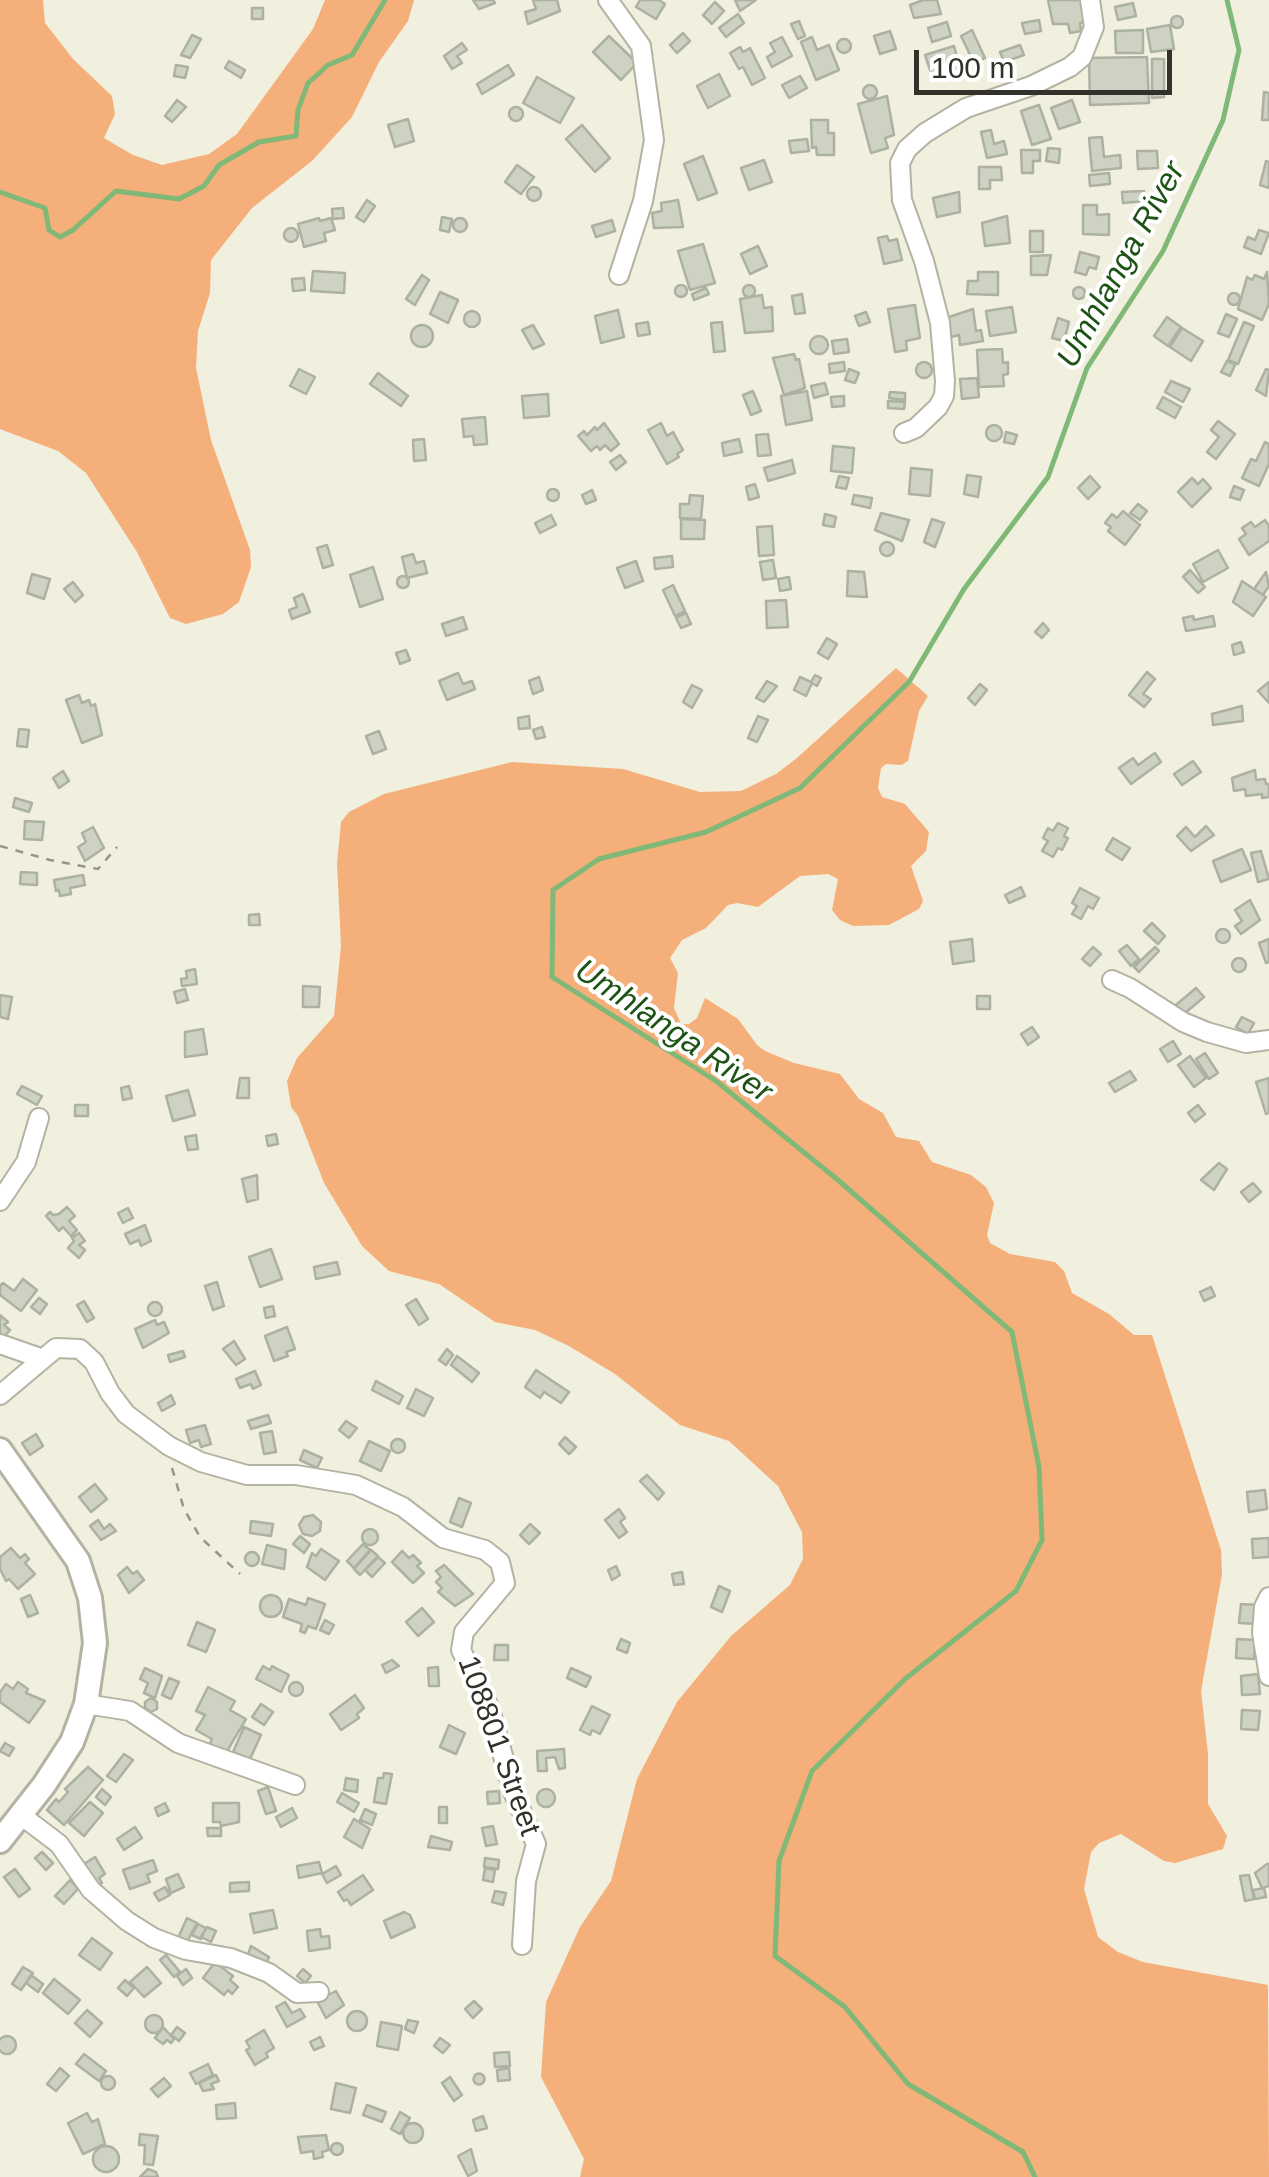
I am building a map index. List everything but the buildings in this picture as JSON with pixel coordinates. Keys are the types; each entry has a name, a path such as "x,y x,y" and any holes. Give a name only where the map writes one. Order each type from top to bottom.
{"street":[{"path":"608,0 641,46 654,140 643,201 619,275"},
{"path":"904,434 938,407 945,381 940,323 924,261 902,200 900,163 925,133 966,108 1030,86 1082,57 1094,27 1090,0"},
{"path":"1112,980 1207,1032 1246,1043 1269,1040"},
{"path":"0,1200 26,1162 39,1118"},
{"path":"0,1344 44,1359"},
{"name":"108801 Street","path":"44,1359 64,1346 85,1352 126,1414 169,1446 225,1471 312,1476 356,1485 403,1507 443,1538 485,1550 500,1562 505,1583 464,1632 461,1650 490,1709 513,1792 536,1844 526,1881 522,1945"},
{"path":"0,1395 44,1359"},
{"path":"0,1450 78,1561 90,1598 96,1643 86,1704 72,1742 0,1842"},
{"path":"1269,1598 1264,1607 1262,1633 1269,1676"},
{"path":"86,1704 130,1711 178,1743 295,1785"},
{"path":"22,1816 59,1844 90,1890 154,1938 186,1950 231,1958 269,1973 297,1992 319,1992"}],"path":[{"path":"0,846 98,868 118,846"},
{"path":"169,1446 174,1479 192,1523 200,1536 240,1574"}],"shaded area":[{"path":"0,0 43,0 45,23 73,59 112,96 115,114 104,138 133,155 162,165 209,154 237,134 313,29 325,0 414,0 408,21 379,62 352,117 312,161 252,208 211,260 210,293 198,331 196,368 211,440 250,550 251,567 239,602 223,614 186,624 170,618 137,552 86,473 58,451 0,429"},
{"path":"896,668 928,696 919,711 908,761 881,768 878,788 882,797 905,804 929,832 926,851 911,866 923,901 919,909 889,925 853,926 840,920 832,910 838,879 828,874 800,876 758,907 728,905 706,928 682,940 670,958 678,973 674,1008 681,1024 689,1024 697,1018 705,998 738,1019 765,1051 840,1074 859,1099 883,1113 896,1137 919,1141 932,1162 971,1175 986,1187 994,1203 987,1235 990,1243 1010,1254 1055,1262 1064,1271 1072,1293 1109,1314 1134,1335 1152,1335 1221,1550 1222,1574 1201,1691 1208,1754 1208,1804 1227,1836 1223,1849 1175,1863 1164,1861 1121,1834 1099,1843 1091,1852 1084,1889 1098,1937 1118,1952 1143,1962 1268,1985 1269,2177 580,2177 584,2159 541,2077 546,2002 580,1927 611,1881 637,1779 677,1702 731,1636 790,1585 803,1559 802,1532 778,1486 729,1441 680,1425 615,1374 569,1346 535,1330 495,1322 439,1284 389,1271 362,1246 324,1183 291,1107 287,1081 297,1058 334,1016 341,946 337,863 341,822 349,812 384,794 512,762 623,769 700,792 741,791 776,774 797,758"}],"waterway":[{"path":"0,192 45,208 49,230 60,237 116,191 179,199 204,186 219,165 259,142 296,136 298,110 308,83 328,65 352,55 385,0"},
{"name":"Umhlanga River","path":"1035,2177 1023,2152 908,2084 845,2007 775,1956 779,1861 812,1771 905,1679 1016,1591 1042,1540 1039,1467 1012,1332 838,1180 716,1081 552,977 553,890 599,859 706,832 800,788 909,682 964,589 1048,477 1087,368 1163,251 1223,120 1239,50 1227,0"}]}
